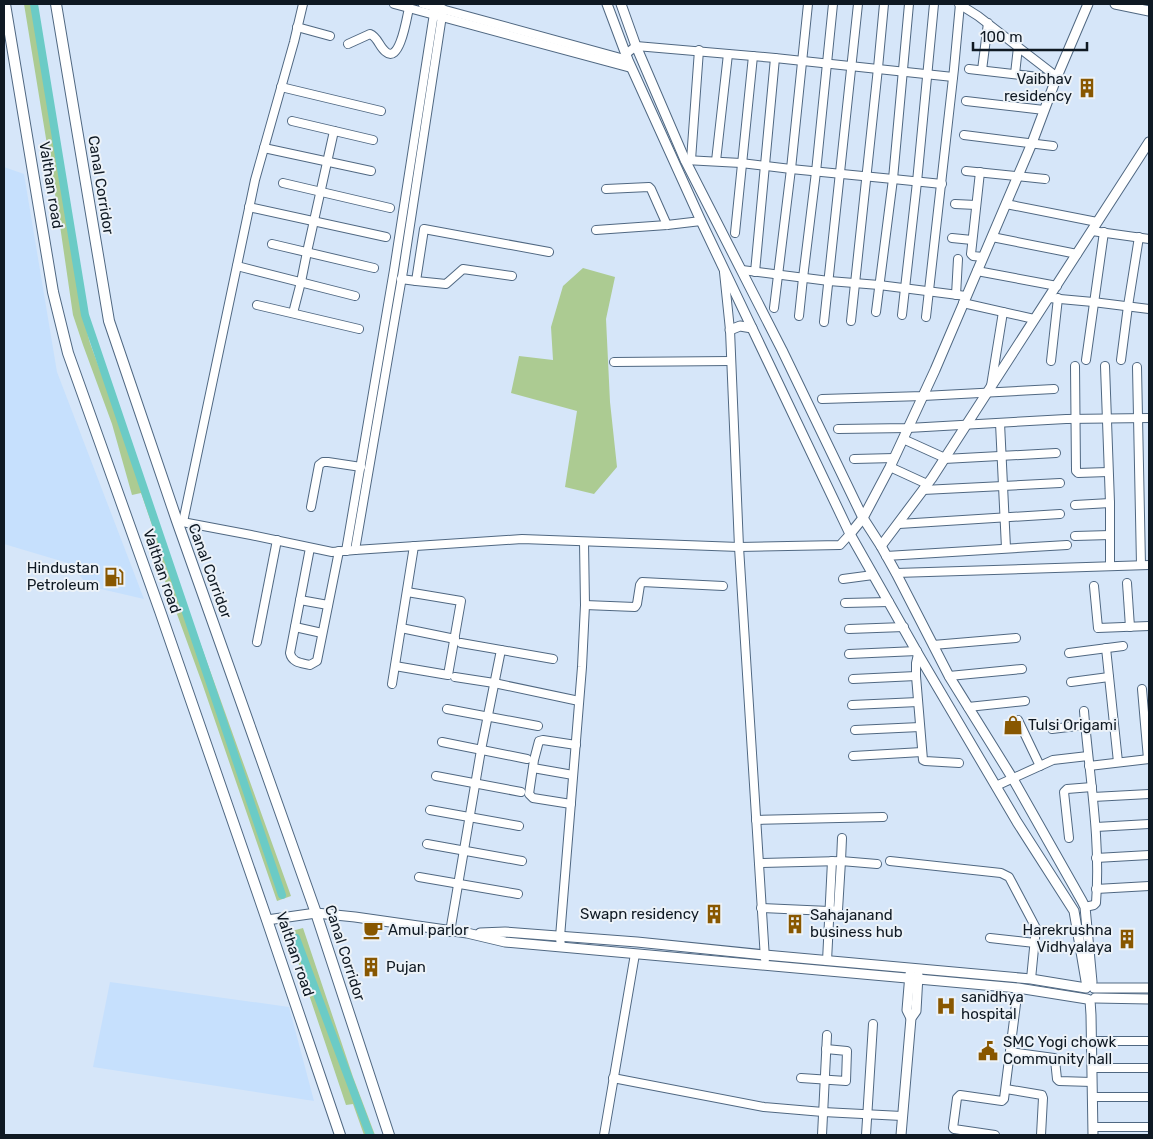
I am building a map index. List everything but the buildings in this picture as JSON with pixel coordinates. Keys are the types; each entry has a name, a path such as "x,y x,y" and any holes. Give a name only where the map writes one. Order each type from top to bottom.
{"main road":[{"name":"Valthan road","path":"5,4 53,292 68,353 160,611 340,1135"},
{"name":"Canal Corridor","path":"56,4 108,321 316,913 389,1135"}],"street":[{"path":"303,4 255,180 180,522 332,552 522,540 739,547 840,544 863,518 890,467 923,396 962,298 977,271 1032,143 1088,4"},
{"path":"394,4 438,12 628,60"},
{"path":"423,4 438,12"},
{"path":"607,4 628,60 701,221 850,534 1017,822 1074,911 1090,988 1097,992 1091,999 1093,1131 1149,1127"},
{"path":"621,4 636,46 688,160 863,518 896,573 949,676 1013,779 1082,901 1085,908 1090,988"},
{"path":"774,308 808,4"},
{"path":"799,316 833,4"},
{"path":"824,322 858,4"},
{"path":"851,321 884,4"},
{"path":"876,312 893,178 909,4"},
{"path":"902,315 934,4"},
{"path":"926,316 942,184 959,4 988,24 1057,78"},
{"path":"1115,4 1149,12"},
{"path":"348,44 370,34 375,37 385,52 388,54 395,53 399,46 409,8"},
{"path":"310,548 290,654 294,661 310,665 317,660 336,564 347,551 401,279 438,12"},
{"path":"347,551 438,12"},
{"path":"982,70 988,24"},
{"path":"297,27 330,36"},
{"path":"628,60 636,46"},
{"path":"636,46 699,50 953,76"},
{"path":"1015,74 1018,47"},
{"path":"688,160 699,50"},
{"path":"716,161 728,54"},
{"path":"734,233 753,56"},
{"path":"755,272 775,58"},
{"path":"969,69 1057,78"},
{"path":"281,87 380,111"},
{"path":"966,100 1044,110"},
{"path":"292,121 373,140"},
{"path":"293,313 334,131"},
{"path":"964,135 1053,146"},
{"path":"1051,361 1056,286 1149,142"},
{"path":"264,148 371,171"},
{"path":"688,160 765,165 816,172 942,184"},
{"path":"966,172 1045,179"},
{"path":"980,172 971,255 983,257"},
{"path":"283,183 390,208"},
{"path":"606,189 650,188 667,226"},
{"path":"955,204 976,206"},
{"path":"1006,204 1094,226 1104,232 1149,238"},
{"path":"249,207 386,237"},
{"path":"596,230 667,226 701,221"},
{"path":"416,281 424,229 549,252"},
{"path":"1086,360 1104,232"},
{"path":"992,237 1077,254"},
{"path":"1121,360 1139,237"},
{"path":"952,238 972,240"},
{"path":"272,244 374,268"},
{"path":"718,257 731,249"},
{"path":"958,259 962,298"},
{"path":"237,266 355,296"},
{"path":"401,279 446,284 463,269 512,276"},
{"path":"724,269 730,330 739,547 765,956 764,966"},
{"path":"742,270 930,292 962,298 1004,312 1034,319"},
{"path":"977,271 1056,286"},
{"path":"1054,298 1149,309"},
{"path":"881,546 925,487 1034,319 1054,298"},
{"path":"257,305 359,328"},
{"path":"989,390 1004,312"},
{"path":"730,330 740,326 752,328"},
{"path":"614,362 731,361"},
{"path":"1075,366 1076,472 1108,472"},
{"path":"1105,366 1110,503 1110,566"},
{"path":"896,573 1145,565 1138,417 1138,367"},
{"path":"822,399 923,396 989,390 1054,389"},
{"path":"838,429 908,428 1075,419 1149,418"},
{"path":"1000,423 1006,548"},
{"path":"903,439 944,458 1056,453"},
{"path":"854,459 894,458"},
{"path":"311,507 319,465 323,462 328,462 361,467"},
{"path":"890,467 925,487 1060,484"},
{"path":"1075,505 1110,503"},
{"path":"899,524 1060,514"},
{"path":"1075,536 1110,535"},
{"path":"256,642 277,540"},
{"path":"561,947 560,937 576,745 585,605 584,542"},
{"path":"886,556 1067,545"},
{"path":"392,684 414,546"},
{"path":"843,579 873,575"},
{"path":"585,605 636,607 642,582 723,586"},
{"path":"1127,583 1130,627"},
{"path":"1094,586 1098,628 1149,626"},
{"path":"395,666 448,675 458,641 461,601 407,592"},
{"path":"300,600 328,605"},
{"path":"845,603 889,602"},
{"path":"849,629 904,627"},
{"path":"294,628 322,633"},
{"path":"401,628 500,650 553,659"},
{"path":"933,644 1016,638"},
{"path":"1068,653 1122,646"},
{"path":"1106,648 1118,762"},
{"path":"450,932 500,650"},
{"path":"849,654 918,653"},
{"path":"918,653 916,676 924,761 959,763"},
{"path":"949,676 1022,669"},
{"path":"853,679 916,676"},
{"path":"455,677 494,683 579,701"},
{"path":"1071,682 1109,677"},
{"path":"1089,766 1148,759 1142,688"},
{"path":"968,707 1026,701"},
{"path":"852,705 918,702"},
{"path":"447,709 538,726"},
{"path":"1084,711 1096,827 1096,903 1085,908"},
{"path":"1018,720 1040,766"},
{"path":"1052,729 1085,725"},
{"path":"855,730 920,727"},
{"path":"571,804 533,798 529,794 538,743 541,740 576,745"},
{"path":"442,742 527,759"},
{"path":"853,756 922,752"},
{"path":"996,786 1057,759 1088,756"},
{"path":"533,768 573,775"},
{"path":"436,776 521,792"},
{"path":"1069,838 1065,790 1092,787"},
{"path":"1093,796 1149,794"},
{"path":"430,810 520,826"},
{"path":"756,820 883,816"},
{"path":"1096,827 1149,824"},
{"path":"761,908 838,910 842,838"},
{"path":"427,844 522,861"},
{"path":"1096,858 1149,855"},
{"path":"827,961 832,861"},
{"path":"759,863 842,861 877,864"},
{"path":"890,861 1000,873 1010,877 1036,928 1032,979"},
{"path":"419,877 518,894"},
{"path":"1096,889 1149,886"},
{"path":"267,920 316,913 467,934 505,942 1018,988 1091,999 1149,999"},
{"path":"467,934 506,932 637,942 765,956 1032,979 1090,988 1149,988"},
{"path":"990,938 1036,943"},
{"path":"604,1135 635,954"},
{"path":"901,1135 911,1018 916,1010 914,969"},
{"path":"996,1135 954,1129 957,1098 962,1095 1002,1101 1004,1099 1018,988"},
{"path":"866,1135 874,1024"},
{"path":"822,1135 827,1035"},
{"path":"1092,1041 1149,1041"},
{"path":"801,1078 845,1081 847,1051 826,1050"},
{"path":"1010,1052 1054,1058 1056,1060 1057,1078 1059,1080 1092,1082"},
{"path":"1092,1068 1149,1068"},
{"path":"614,1078 764,1107 902,1116"},
{"path":"1006,1089 1042,1096 1041,1135"},
{"path":"1092,1097 1149,1097"}],"shaded area":[{"path":"4,167 24,174 57,372 144,599 88,586 71,564 4,544"},
{"path":"110,982 289,1007 314,1101 93,1067"}],"green space":[{"path":"24,4 37,4 71,244 83,316 90,343 291,896 277,901 202,683 149,537 155,534 141,493 132,495 112,424 73,315"},
{"path":"583,268 615,277 606,319 610,402 617,467 594,494 565,487 577,411 511,393 519,356 553,360 551,327 563,286"},
{"path":"303,928 353,1077 375,1135 364,1135 353,1104 346,1105 288,932"}],"waterway":[{"path":"34,4 85,315 282,895"},
{"path":"296,938 370,1135"}],"place":[{"name":"Vaibhav residency","path":"1087,88"},
{"name":"Hindustan Petroleum","path":"114,577"},
{"name":"Tulsi Origami","path":"1013,725"},
{"name":"Swapn residency","path":"714,914"},
{"name":"Sahajanand business hub","path":"795,924"},
{"name":"Amul parlor","path":"373,930"},
{"name":"Harekrushna Vidhyalaya","path":"1127,939"},
{"name":"Pujan","path":"371,967"},
{"name":"sanidhya hospital","path":"946,1006"},
{"name":"SMC Yogi chowk Community hall","path":"988,1051"}]}
